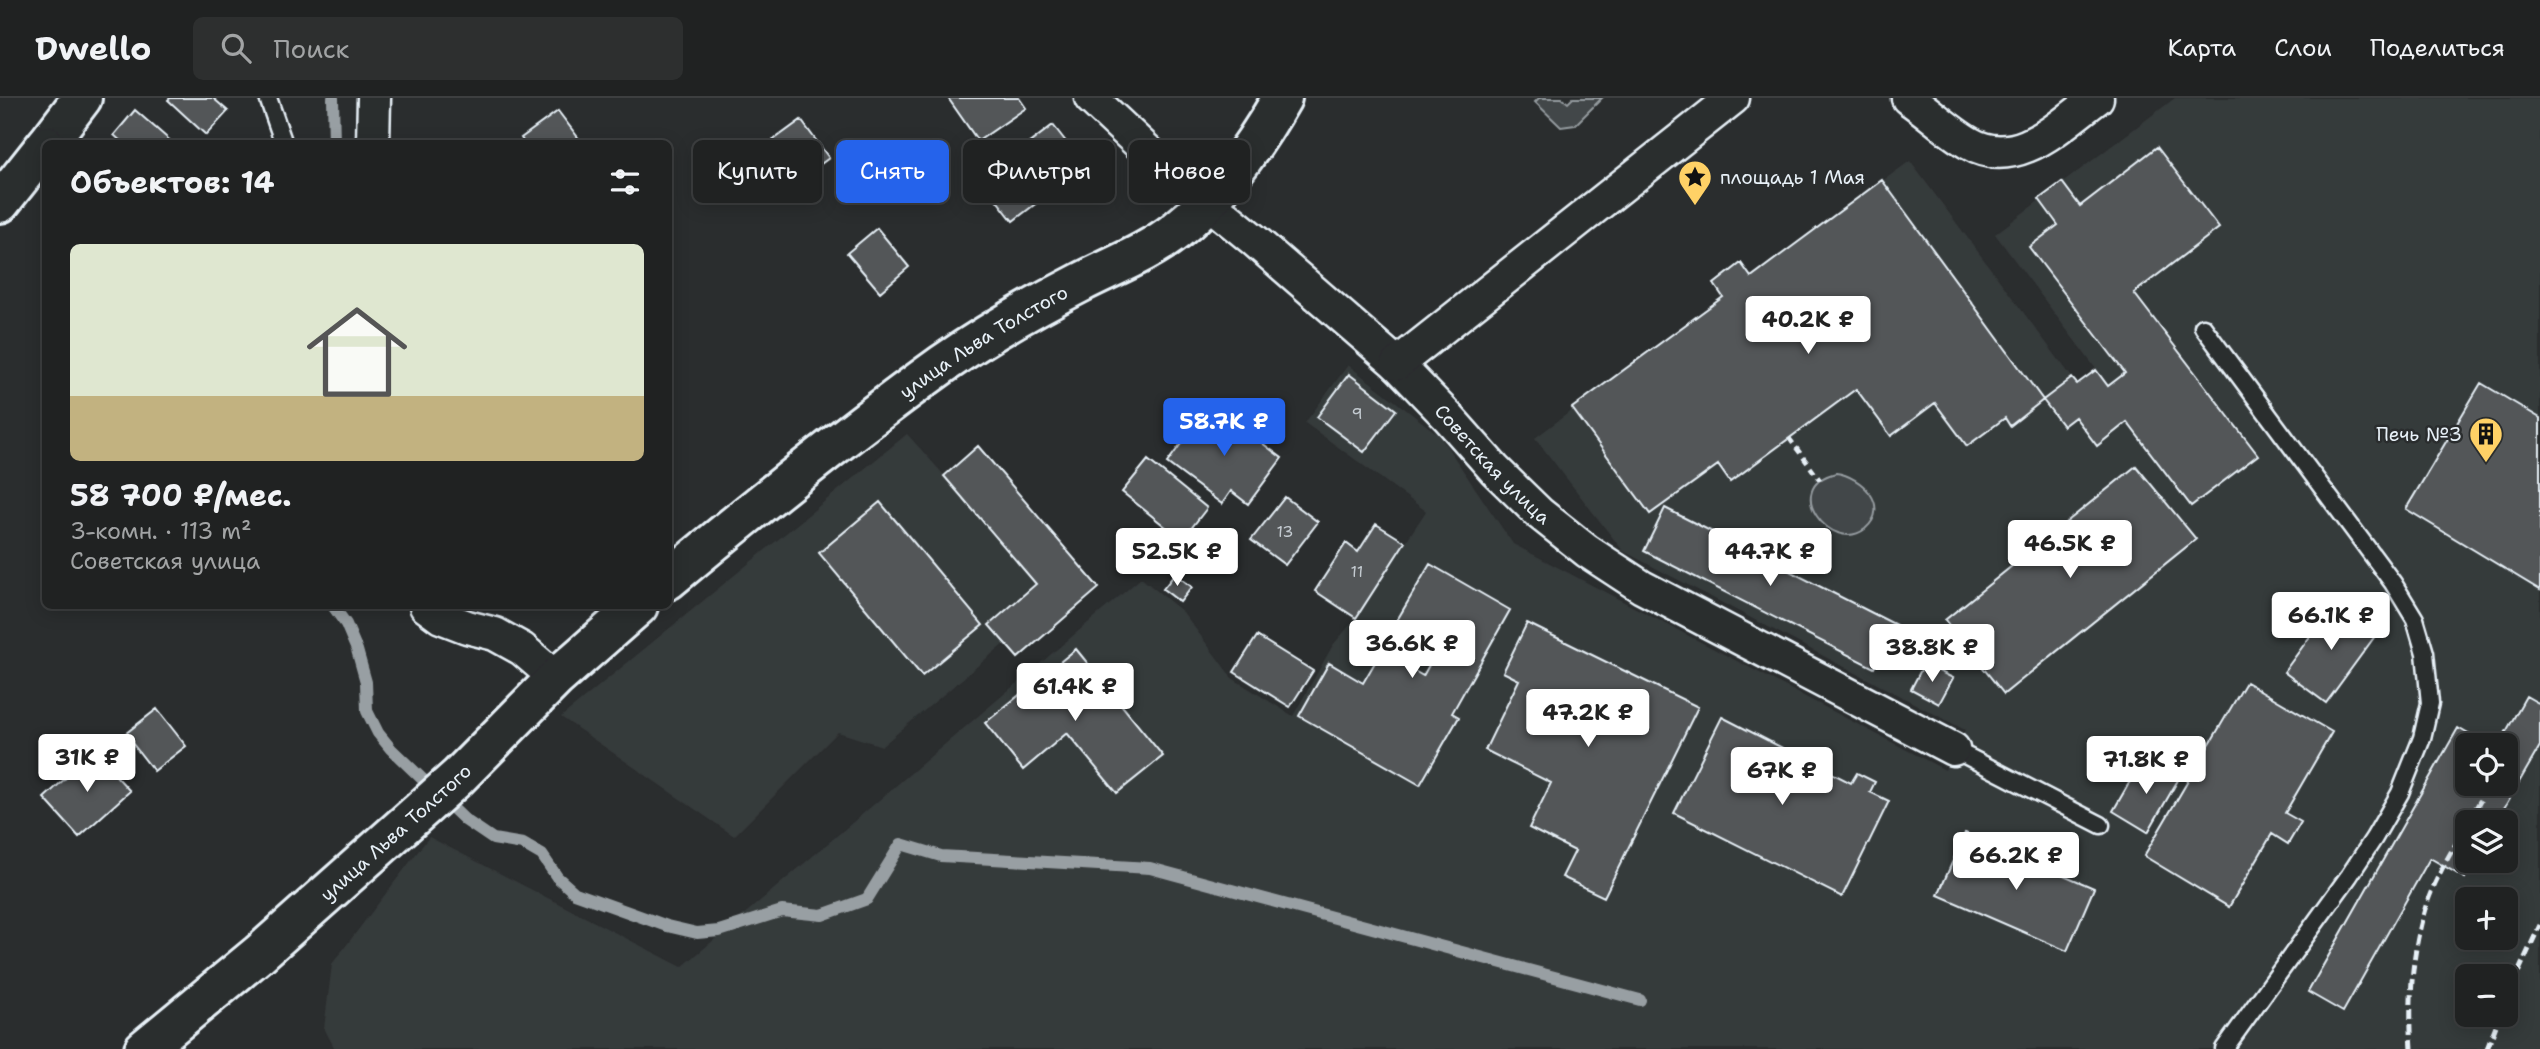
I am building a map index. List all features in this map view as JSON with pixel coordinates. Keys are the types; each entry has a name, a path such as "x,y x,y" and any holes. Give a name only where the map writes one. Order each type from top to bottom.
{"street":[{"path":"49,140 82,98"},
{"path":"373,140 374,98"},
{"name":"Советская улица","path":"1091,98 1135,140"},
{"name":"улица Льва Толстого","path":"1250,146 1282,98"},
{"path":"1397,364 1733,98"},
{"path":"1908,98 1968,142 1983,150 2000,153 2018,150 2036,141 2097,98"},
{"path":"0,203 42,149"},
{"name":"улица Льва Толстого","path":"672,577 759,504 945,363 1080,283 1132,259 1177,230 1205,203"},
{"name":"Советская улица","path":"1209,203 1397,364 1495,470 1539,513 1587,551 1642,587 1953,749"},
{"path":"430,609 441,617 495,634 522,649 556,678"},
{"name":"улица Льва Толстого","path":"144,1049 259,954 458,777 556,678 635,609"}],"lane":[{"path":"268,98 284,140"},
{"path":"2203,327 2393,583 2414,619 2425,653 2430,704 2423,738 2400,793 2374,838 2224,1049"},
{"path":"1953,749 2101,825"}],"path":[{"path":"1789,438 1820,480"}],"shaded area":[{"path":"1539,98 1562,98 1568,103 1573,98 1602,98 1575,125 1561,127 1535,102"},
{"path":"2175,98 2540,98 2540,1049 335,1049 324,1028 332,964 429,837 682,967 1141,578 1183,612 1232,678 1293,716 1333,645 1356,618 1426,511 1305,423 1348,365 1439,435 1513,544 1945,770 1953,749 1965,730 1623,551 1535,438 1723,297 1714,284 1741,263 1752,276 1910,161 2077,384 2096,369 1995,234"},
{"path":"907,434 944,475 978,446 1099,588 1018,658 1005,643 882,746 838,732 734,836 561,717"},
{"path":"1836,473 1846,475 1863,486 1874,502 1873,520 1865,529 1852,535 1839,533 1826,526 1811,504 1812,491 1820,480"}],"building":[{"path":"213,98 228,111 206,135 168,100"},
{"path":"948,98 1019,98 1026,108 977,140"},
{"path":"135,110 169,140 120,140 114,135"},
{"path":"558,111 580,140 522,140 521,138"},
{"path":"801,120 816,140 774,140"},
{"path":"1053,125 1065,140 1033,140"},
{"path":"2157,147 2219,228 2134,293 2258,455 2191,506 2127,422 2097,446 2075,417 2063,426 2043,400 2072,378 2077,384 2096,370 2108,386 2125,373 2029,247 2058,225 2039,199 2062,182 2080,206"},
{"path":"822,148 829,158 822,163"},
{"path":"1882,180 2043,400 2010,426 2005,418 1967,446 1935,403 1891,436 1856,389 1730,482 1718,465 1650,514 1572,408 1723,297 1714,284 1741,263 1751,277"},
{"path":"999,203 1037,203 1013,221"},
{"path":"877,228 909,267 880,292 847,253"},
{"path":"1349,374 1396,410 1364,452 1317,417"},
{"name":"Печь №3","path":"2481,383 2540,418 2540,590 2406,509"},
{"path":"1210,404 1282,458 1248,504 1231,491 1222,504 1167,463"},
{"path":"978,446 1099,588 1018,658 989,625 1036,584 944,476"},
{"path":"1148,460 1207,508 1182,540 1122,492"},
{"path":"2136,466 2196,539 2004,694 1945,620"},
{"path":"1285,497 1318,522 1285,565 1251,540"},
{"path":"880,502 983,625 922,676 819,553"},
{"path":"1665,508 1896,625 1874,668 1644,551"},
{"path":"1376,524 1405,542 1356,618 1315,591 1346,543 1358,552"},
{"path":"1430,564 1510,610 1452,713 1459,717 1420,785 1299,716 1329,663 1363,683 1381,652 1423,676 1439,647 1396,622"},
{"path":"1175,574 1192,587 1180,602 1163,589"},
{"path":"2336,601 2378,632 2326,703 2284,672"},
{"path":"1527,623 1698,707 1604,897 1562,877 1575,851 1529,828 1551,783 1485,750 1519,680 1503,672"},
{"path":"1257,636 1313,671 1290,707 1234,672"},
{"path":"1076,649 1163,756 1117,793 1067,733 1023,770 985,723"},
{"path":"1924,664 1953,678 1939,704 1911,689"},
{"path":"2246,682 2332,732 2285,813 2301,822 2288,844 2272,834 2229,907 2144,856"},
{"path":"2526,696 2540,704 2540,746 2518,784 2518,733 2505,733"},
{"path":"157,709 186,746 154,771 125,734"},
{"path":"1722,717 1851,783 1857,773 1875,782 1870,792 1889,801 1842,897 1674,813"},
{"path":"2455,733 2455,796 2511,796 2503,810 2455,810 2455,872 2430,858 2343,1012 2308,992"},
{"path":"94,752 130,791 79,837 44,798"},
{"path":"2143,759 2178,780 2148,832 2113,811"},
{"path":"1965,833 2094,888 2067,951 1938,895"}],"waterway":[{"path":"333,98 334,140"},
{"path":"335,609 346,624 357,650 366,682 367,711 378,733 391,749 465,820 493,839 523,844 542,855 557,877 575,893 667,926 697,933 719,931 782,911 822,915 867,899 901,844 941,856 1150,868 1640,1000"}],"railway":[{"path":"2475,810 2483,796"},
{"path":"2412,1049 2415,952 2422,920 2435,883 2455,846"},
{"path":"2518,973 2540,925"},
{"path":"2487,1049 2495,1027"}],"place":[{"name":"площадь 1 Мая","path":"1695,207"},
{"name":"Печь №3","path":"2486,464"}]}
